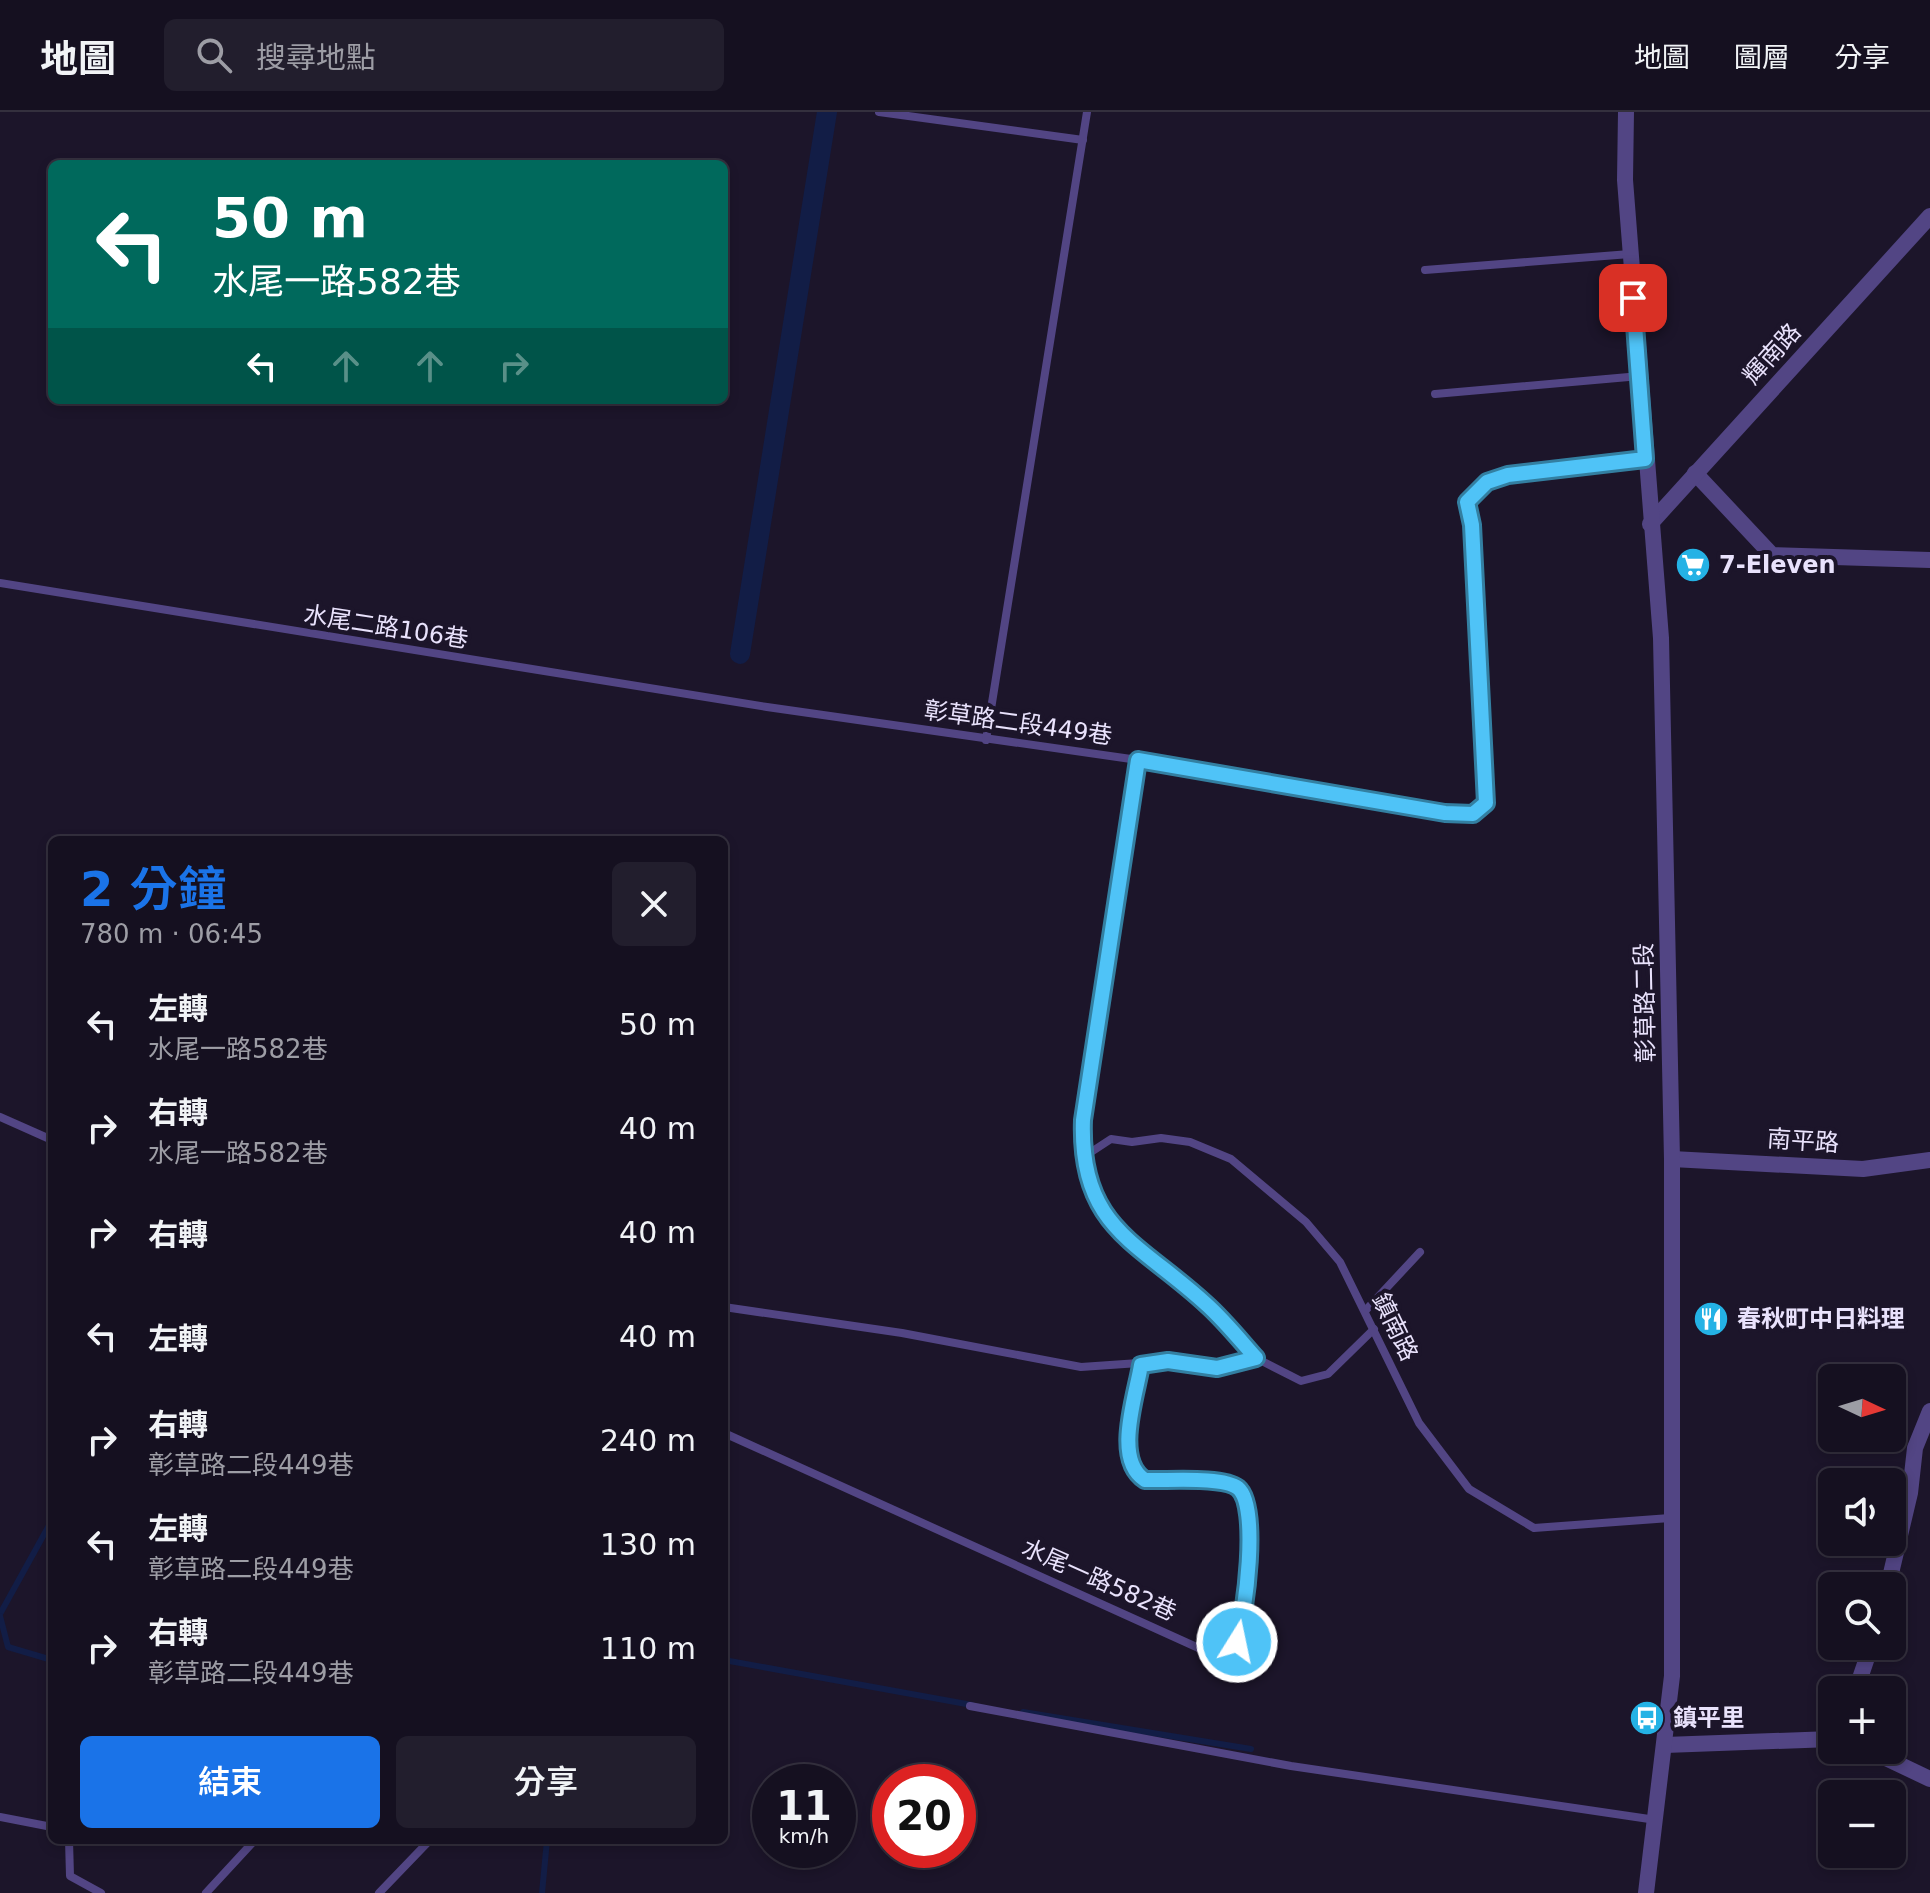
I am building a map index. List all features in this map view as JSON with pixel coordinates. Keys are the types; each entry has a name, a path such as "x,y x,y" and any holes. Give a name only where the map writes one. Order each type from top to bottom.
{"street":[{"name":"彰草路二段","path":"1626,112 1625,180 1661,638 1672,1159 1672,1676 1646,1893"},
{"name":"輝南路","path":"1650,524 1930,216"},
{"path":"1695,473 1772,555 1930,560"},
{"name":"南平路","path":"1672,1159 1863,1169 1930,1160"},
{"path":"1891,1572 1910,1493 1915,1448 1929,1417"},
{"path":"1665,1745 1818,1740"},
{"path":"1898,1764 1930,1779"}],"lane":[{"path":"879,112 1083,140"},
{"path":"986,740 1087,112"},
{"path":"1425,270 1630,254"},
{"path":"1435,394 1640,376"},
{"name":"彰草路二段449巷","path":"767,707 1138,760 1445,813 1473,814 1486,803 1487,771 1467,502 1487,482 1508,475 1645,459"},
{"name":"水尾二路106巷","path":"0,583 767,707"},
{"path":"1138,760 1083,1120 1082,1158 1112,1227 1207,1304 1256,1358 1301,1381 1328,1374 1374,1329"},
{"path":"0,1117 48,1138"},
{"name":"鎮南路","path":"1082,1158 1111,1139 1190,1142 1223,1154 1306,1222 1340,1262 1419,1423 1469,1489 1534,1528 1670,1518"},
{"path":"1365,1311 1420,1252"},
{"path":"728,1308 902,1333 1081,1367 1168,1361 1217,1368 1256,1358"},
{"name":"水尾一路582巷","path":"728,1435 1203,1650 1232,1659 1242,1624 1248,1563 1248,1507 1239,1488 1226,1482 1145,1480 1136,1475 1130,1465 1128,1447 1141,1365"},
{"path":"970,1706 1307,1769 1657,1820"},
{"path":"0,1817 48,1826"},
{"path":"69,1844 70,1876 101,1893"},
{"path":"206,1893 251,1844"},
{"path":"379,1893 426,1844"}],"waterway":[{"path":"740,654 827,112"},
{"path":"0,1614 48,1527"},
{"path":"0,1616 8,1647 48,1659"},
{"path":"728,1661 972,1705"},
{"path":"1023,1712 1251,1749"},
{"path":"542,1893 547,1844"}],"place":[{"name":"7-Eleven","path":"1693,565"},
{"name":"春秋町中日料理","path":"1711,1319"},
{"name":"鎮平里","path":"1647,1718"}],"route":[{"path":"1237,1642 1242,1624 1248,1563 1248,1507 1245,1498 1239,1488 1226,1482 1145,1480 1136,1475 1130,1465 1128,1447 1141,1365 1168,1361 1217,1368 1256,1358 1207,1304 1112,1227 1082,1158 1083,1120 1138,760 1445,813 1473,814 1486,803 1487,771 1472,525 1467,502 1487,482 1508,475 1645,459 1633,298"}]}
